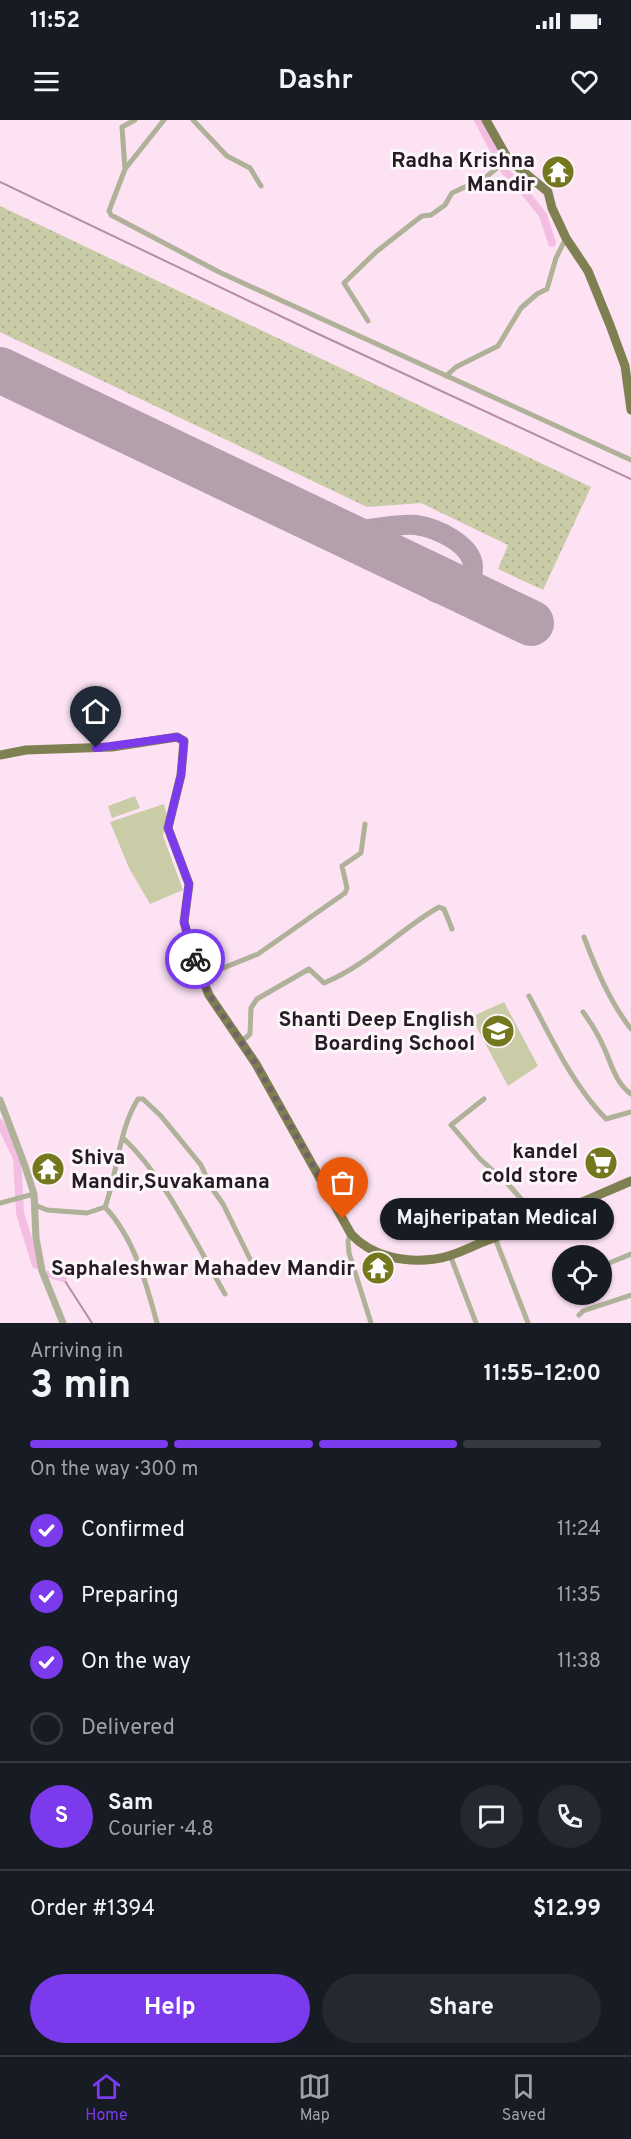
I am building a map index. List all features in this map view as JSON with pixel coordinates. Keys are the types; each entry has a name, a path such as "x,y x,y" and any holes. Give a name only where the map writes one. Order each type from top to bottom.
{"main road":[{"path":"486,120 508,159 548,192 552,208 566,238 588,271 625,366 631,410"},
{"path":"0,755 26,750 112,747 177,737 184,741 181,775 168,828 189,884 184,922 201,977 209,995 242,1041 351,1234 374,1250 400,1260 436,1259 495,1238 631,1182"}],"street":[{"path":"117,120 122,127 125,169"},
{"path":"122,127 135,120"},
{"path":"164,120 125,169 109,211 111,215 219,272 631,460"},
{"path":"193,120 228,156 250,168 261,186"},
{"path":"368,321 344,283 376,252 414,222 422,216 431,215 445,205 452,193 486,177 508,159"},
{"path":"446,376 456,367 498,346 521,308 537,294 547,289 556,258 566,238"},
{"path":"201,977 258,954 345,892 347,888 342,866 360,854 365,824"},
{"path":"242,1041 250,1034 251,1008 257,999 309,969 324,983 344,975 391,942 417,920 439,907 444,909 452,928"},
{"path":"584,937 596,970 631,1029"},
{"path":"529,996 588,1101 606,1119 631,1112"},
{"path":"584,1012 623,1089 631,1094"},
{"path":"105,1207 113,1186 123,1138 136,1102 143,1099 161,1116 201,1165 254,1267"},
{"path":"484,1099 451,1125 480,1159 507,1183 539,1220"},
{"path":"0,1100 34,1194 36,1238 42,1271 63,1323"},
{"path":"123,1138 143,1159 159,1182 225,1294"},
{"path":"0,1203 34,1194"},
{"path":"35,1205 47,1210 87,1212 105,1207"},
{"path":"105,1207 124,1229 138,1263 157,1323"},
{"path":"351,1234 348,1241 349,1253 371,1323"},
{"path":"495,1238 528,1323"},
{"path":"612,1262 631,1254"},
{"path":"450,1255 476,1323"},
{"path":"579,1315 583,1311 631,1295"}],"green space":[{"path":"0,206 591,487 543,590 498,569 508,545 421,503 367,507 0,332"},
{"path":"135,796 140,808 112,818 108,806"},
{"path":"164,804 167,816 163,836 183,890 150,904 129,868 110,822"},
{"path":"504,1002 538,1066 508,1086 471,1017"}],"waterway":[{"path":"478,120 505,171 543,215 552,243"},
{"path":"0,182 314,332 631,479"},
{"path":"0,1123 17,1158 20,1213 36,1265"},
{"path":"50,1274 63,1278"},
{"path":"63,1278 92,1323"}],"taxiway":[{"path":"321,523 347,530 408,525 425,527 444,534 461,546 468,553 473,570 464,588 449,595 441,595 428,587 403,562"}],"runway":[{"path":"0,370 531,623"}],"way so far":[{"path":"195,959 209,995 256,1064 343,1219"}],"place":[{"name":"Radha Krishna Mandir","path":"558,172"},
{"name":"Shanti Deep English Boarding School","path":"498,1031"},
{"name":"kandel cold store","path":"601,1163"},
{"name":"Shiva Mandir,Suvakamana","path":"48,1169"},
{"name":"Majheripatan Medical","path":"343,1219"},
{"name":"Saphaleshwar Mahadev Mandir","path":"378,1268"}],"route":[{"path":"96,748 177,737 184,741 181,775 168,828 189,884 184,922 195,959"}]}
